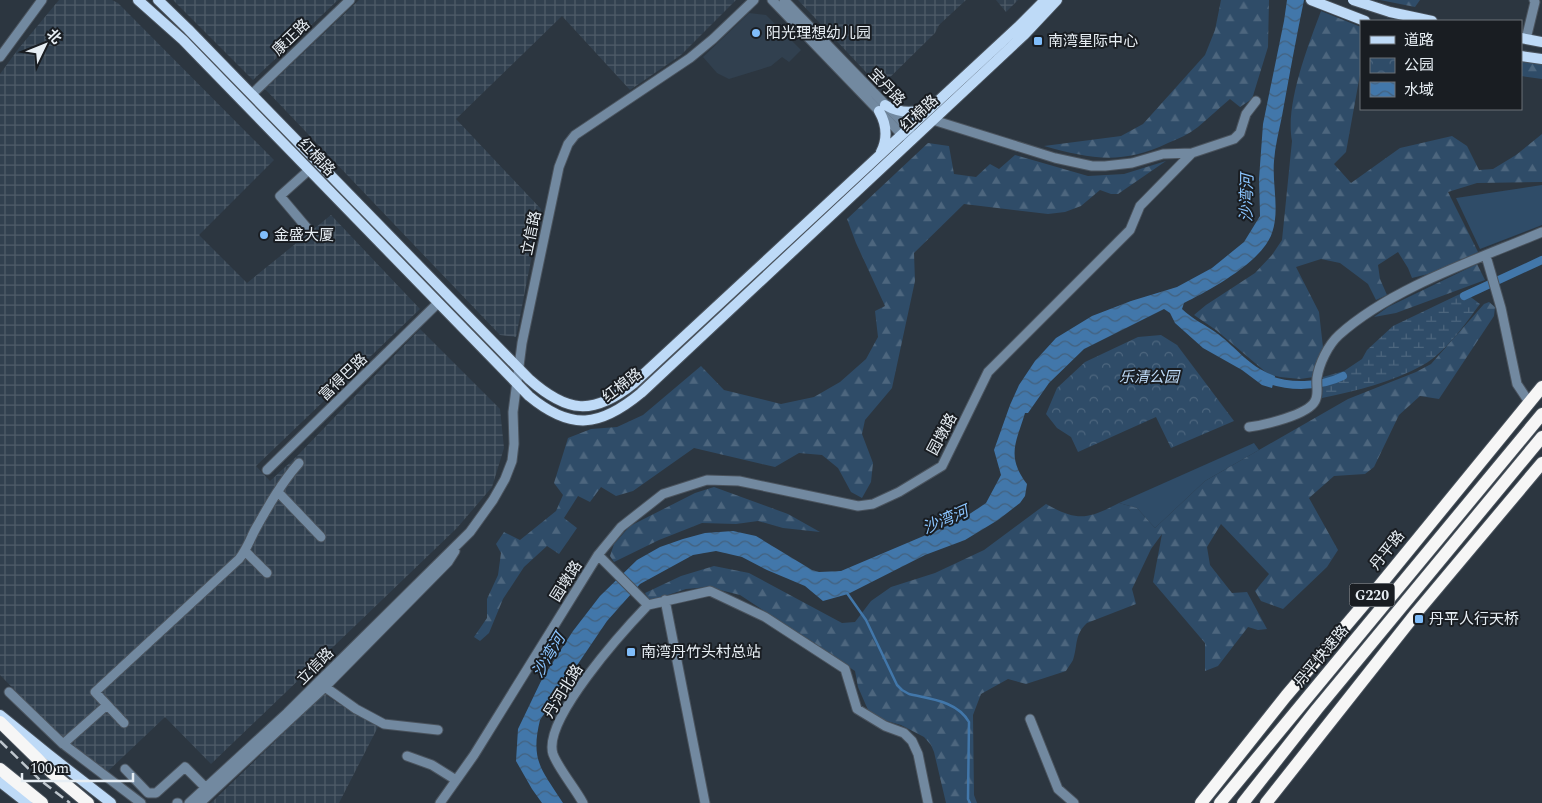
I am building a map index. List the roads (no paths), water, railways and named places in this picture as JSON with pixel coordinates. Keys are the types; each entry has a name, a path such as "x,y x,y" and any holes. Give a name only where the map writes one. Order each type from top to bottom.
{"highway":[{"name":"丹平路","path":"1201,803 1286,696 1376,590 1542,387"},
{"path":"1376,590 1542,413"},
{"name":"丹平快速路","path":"1220,803 1542,413"},
{"name":"丹平快速路","path":"1243,803 1542,437"},
{"path":"1417,612 1542,442"},
{"name":"G220","path":"1266,803 1417,612 1542,463"},
{"path":"1262,753 1342,630"},
{"path":"1275,763 1381,658"},
{"path":"0,722 52,773 88,803"},
{"path":"0,769 42,803"}],"main road":[{"name":"红棉路","path":"138,0 183,40 516,384 541,406 556,415 570,420 585,421 614,412 641,393 1025,34 1057,0"},
{"name":"红棉路","path":"158,0 518,368 546,394 563,403 580,406 608,401 634,383 937,103 1045,0"},
{"path":"1311,0 1362,20"},
{"path":"1354,0 1390,12 1427,20"},
{"path":"1523,39 1542,42"},
{"path":"1522,56 1542,59"},
{"path":"878,157 885,143 886,134 882,108 909,112 927,108 937,103"},
{"path":"0,715 111,803"},
{"path":"0,782 27,803"}],"street":[{"path":"0,57 42,0"},
{"name":"康正路","path":"252,94 350,0"},
{"name":"立信路","path":"189,803 289,715 324,687 443,558 457,547 493,500 508,470 514,444 513,412 522,344 559,167 568,144 584,128 690,58 714,39 754,0"},
{"name":"宝丹路","path":"772,0 882,108"},
{"name":"宝丹路","path":"784,0 912,139"},
{"path":"1523,39 1535,2 1534,0"},
{"path":"933,120 1055,158 1092,166 1105,166 1132,163 1163,154 1192,153 1225,144 1240,133 1246,114 1256,101"},
{"name":"园墩路","path":"440,803 474,755 598,555 621,527 663,494 707,480 739,481 858,506 874,504 899,492 942,466 988,372 1130,230 1140,206 1192,153"},
{"path":"307,228 280,196 309,170"},
{"path":"1249,427 1261,426 1305,410 1315,403 1317,397 1317,377 1326,352 1338,336 1361,318 1398,295 1422,283 1542,232"},
{"path":"1486,256 1490,266 1517,384 1529,402"},
{"name":"富得巴路","path":"267,470 438,303"},
{"path":"124,723 95,692 225,574 245,551 286,477 300,463"},
{"path":"278,492 321,537"},
{"path":"245,551 267,573"},
{"path":"598,555 648,605 710,591 764,617 845,669 857,709 885,726 904,733 912,741 918,754 927,803"},
{"path":"665,600 705,803"},
{"name":"立信路","path":"200,803 402,604"},
{"name":"丹河北路","path":"583,803 553,753 552,737 560,719 602,656 648,605"},
{"path":"324,687 356,710 384,724 438,730"},
{"path":"9,692 63,744 141,803"},
{"path":"63,744 107,705"},
{"path":"1030,719 1058,789 1074,803"},
{"path":"407,756 432,765 456,780"},
{"path":"125,769 148,793 156,793 185,767 206,788"}],"water":[{"path":"1287,0 1304,0 1275,150 1276,207 1272,233 1258,254 1247,264 1221,283 1184,303 1182,309 1218,334 1251,363 1275,376 1272,388 1262,385 1242,370 1203,348 1175,323 1170,313 1164,309 1084,349 1049,383 1028,413 1025,413 1016,441 1015,457 1017,465 1027,484 1025,496 1020,503 998,520 965,540 925,555 848,594 823,601 805,586 742,557 716,551 693,555 640,584 607,621 540,720 536,746 537,756 544,773 563,803 542,803 516,761 518,729 542,679 573,631 600,596 637,560 660,547 683,539 705,533 733,531 756,536 812,570 819,572 841,571 959,521 986,503 1001,475 994,450 1010,405 1019,385 1035,361 1056,338 1092,316 1131,301 1177,287 1212,268 1244,242 1260,216 1259,179 1263,124"}],"waterway":[{"path":"1464,296 1542,260"},
{"path":"1265,378 1294,385 1304,385 1334,380 1343,376"},
{"path":"847,593 866,620 897,685 909,694 942,702 958,709 969,722 968,799 970,803"}],"railway":[{"path":"0,741 40,780 70,803"}],"place":[{"name":"阳光理想幼儿园","path":"756,33"},
{"name":"南湾星际中心","path":"1038,41"},
{"name":"金盛大厦","path":"264,235"},
{"name":"丹平人行天桥","path":"1419,619"},
{"name":"南湾丹竹头村总站","path":"631,652"}],"water label":[{"name":"沙湾河","path":"1246,198"},
{"name":"沙湾河","path":"945,519"},
{"name":"沙湾河","path":"548,655"}],"park label":[{"name":"乐清公园","path":"1149,377"}]}
